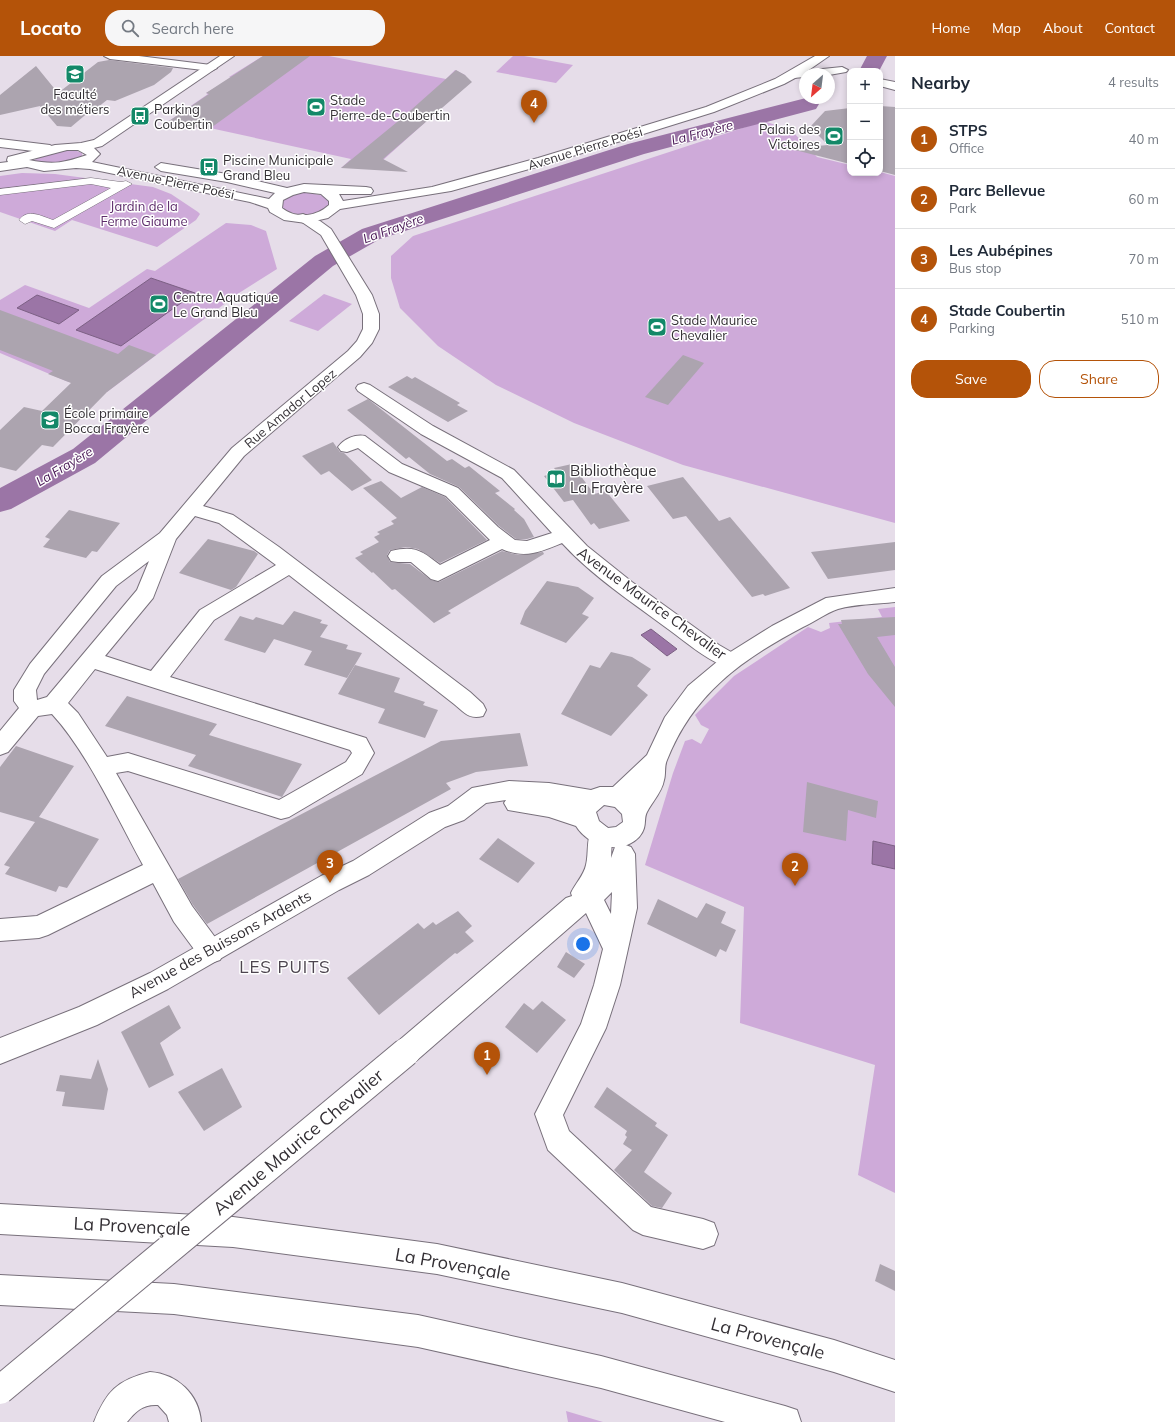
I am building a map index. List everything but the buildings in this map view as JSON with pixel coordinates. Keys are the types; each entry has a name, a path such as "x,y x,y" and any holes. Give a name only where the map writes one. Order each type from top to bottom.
{"main road":[{"path":"110,56 211,68"},
{"path":"0,143 50,149 82,147 98,143 228,56"},
{"path":"821,58 846,72"},
{"path":"821,58 846,72"},
{"name":"Avenue Pierre Poési","path":"93,155 227,178 287,192 304,188 321,190 396,189 444,182 648,122 746,88 775,71 821,58"},
{"name":"Avenue Pierre Poési","path":"76,164 139,173 192,188 247,197 274,206 278,212 283,215 303,218 318,217 333,209 445,188 482,178 731,103 793,75 821,58"},
{"path":"793,75 846,72"},
{"path":"0,147 28,158 44,167 76,164 109,146 117,131"},
{"path":"82,147 89,148 93,155"},
{"path":"0,167 50,149"},
{"path":"0,162 28,158"},
{"name":"Avenue Pierre Poési","path":"126,159 149,165"},
{"path":"321,190 334,197 337,201 333,209 328,236"},
{"path":"274,206 275,200 287,192"},
{"path":"303,218 316,224 328,236"},
{"name":"Rue Amador Lopez","path":"32,708 25,701 24,690 37,669 109,581 166,537 238,452 354,354 364,342 371,328 371,314 364,296 328,236"},
{"name":"Avenue Maurice Chevalier","path":"364,388 427,430 508,474 580,551 625,587 712,650 731,661"},
{"path":"347,447 360,440 372,452 400,471 450,491 469,506 503,541 518,548 535,546 564,535"},
{"path":"192,508 226,519 462,698 475,710"},
{"name":"Rue Amador Lopez","path":"55,703 146,593 166,537"},
{"path":"398,556 415,555 438,574 503,541"},
{"path":"156,680 207,616 289,566"},
{"name":"Avenue Maurice Chevalier","path":"617,797 655,761 674,724 696,692 731,661 779,631 833,603 895,595"},
{"path":"92,660 358,744 363,753 354,768 281,810 128,762 101,767"},
{"path":"0,746 32,708 45,708 55,703 70,719 101,767 157,870 183,914 211,952"},
{"name":"Avenue Maurice Chevalier","path":"605,829 633,826 635,820 634,813 653,782 655,761"},
{"path":"634,813 625,801 617,797 600,796 605,829 625,908 616,950 593,1028 549,1114 558,1140 643,1220 703,1234"},
{"name":"Avenue des Buissons Ardents","path":"0,1051 88,1016 211,952 330,883 361,868 437,820 456,813 517,803 549,808 605,829"},
{"name":"Avenue Maurice Chevalier","path":"0,1390 406,1052 613,874 605,829"},
{"name":"Avenue Maurice Chevalier","path":"582,902 598,868 605,829"},
{"path":"0,930 39,927 157,870"},
{"path":"582,902 616,950"},
{"name":"Avenue des Buissons Ardents","path":"0,1038 88,1016"},
{"name":"La Provençale","path":"0,1219 233,1232 437,1259 622,1298 834,1356 895,1376"},
{"path":"0,1290 174,1300 418,1331 601,1372 785,1422"},
{"path":"107,1421 119,1405 129,1396 141,1390 153,1387 164,1390 174,1397 181,1406 184,1422"}],"street":[{"path":"0,192 91,181 127,182 54,224 30,216 25,220"}],"green space":[{"name":"Stade Pierre-de-Coubertin","path":"263,56 329,56 446,79 455,70 465,75 468,84 382,161 354,168 341,168 351,159 210,128 208,130 169,121 208,94 206,93 232,78 229,77"},
{"path":"513,56 524,56 573,65 556,83 496,72"},
{"name":"Stade Maurice Chevalier","path":"764,121 792,131 817,157 847,164 847,176 883,176 883,173 895,176 895,523 683,465 574,423 496,385 438,346 400,308 391,278 391,256 413,236"},
{"path":"63,150 77,151 82,153 82,156 72,161 59,163 35,161 36,157"},
{"name":"Jardin de la Ferme Giaume","path":"22,173 55,174 153,187 171,194 200,214 196,220 157,247 72,220 55,231 0,212 0,176"},
{"path":"304,192 325,196 330,202 327,208 314,214 307,215 292,213 281,206 281,202 289,195"},
{"name":"Centre Aquatique Le Grand Bleu","path":"226,223 251,225 266,231 277,269 239,293 107,392 66,381 0,353 0,300 25,285 89,308 147,269 155,271"},
{"path":"324,294 352,304 318,331 289,321"},
{"path":"895,607 895,1193 858,1175 875,1065 740,1023 744,907 645,865 673,773 685,741 692,739 701,744 709,729 701,725 695,715 734,676 808,627 821,632 830,628 829,623 882,617 878,609"},
{"path":"566,1411 603,1422 568,1422"}],"shaded area":[{"path":"151,278 195,293 121,346 76,330"},
{"path":"37,295 79,310 59,324 17,308"},
{"path":"651,629 677,649 667,656 641,635"},
{"path":"873,841 895,846 895,869 872,864"}],"waterway":[{"name":"La Frayère","path":"871,68 877,56"},
{"name":"La Frayère","path":"0,502 84,456 324,261 371,234 636,149 808,104"}],"place":[{"name":"Faculté des métiers","path":"75,74"},
{"name":"Stade Pierre-de-Coubertin","path":"316,107"},
{"name":"Parking Coubertin","path":"140,116"},
{"name":"Stade Coubertin","path":"534,123"},
{"name":"Palais des Victoires","path":"834,136"},
{"name":"Piscine Municipale Grand Bleu","path":"209,167"},
{"name":"Centre Aquatique Le Grand Bleu","path":"159,304"},
{"name":"Stade Maurice Chevalier","path":"657,327"},
{"name":"École primaire Bocca Frayère","path":"50,420"},
{"name":"Bibliothèque La Frayère","path":"556,479"},
{"name":"Les Aubépines","path":"330,883"},
{"name":"Parc Bellevue","path":"795,886"},
{"name":"STPS","path":"487,1075"}],"district":[{"name":"LES PUITS","path":"285,966"}]}
